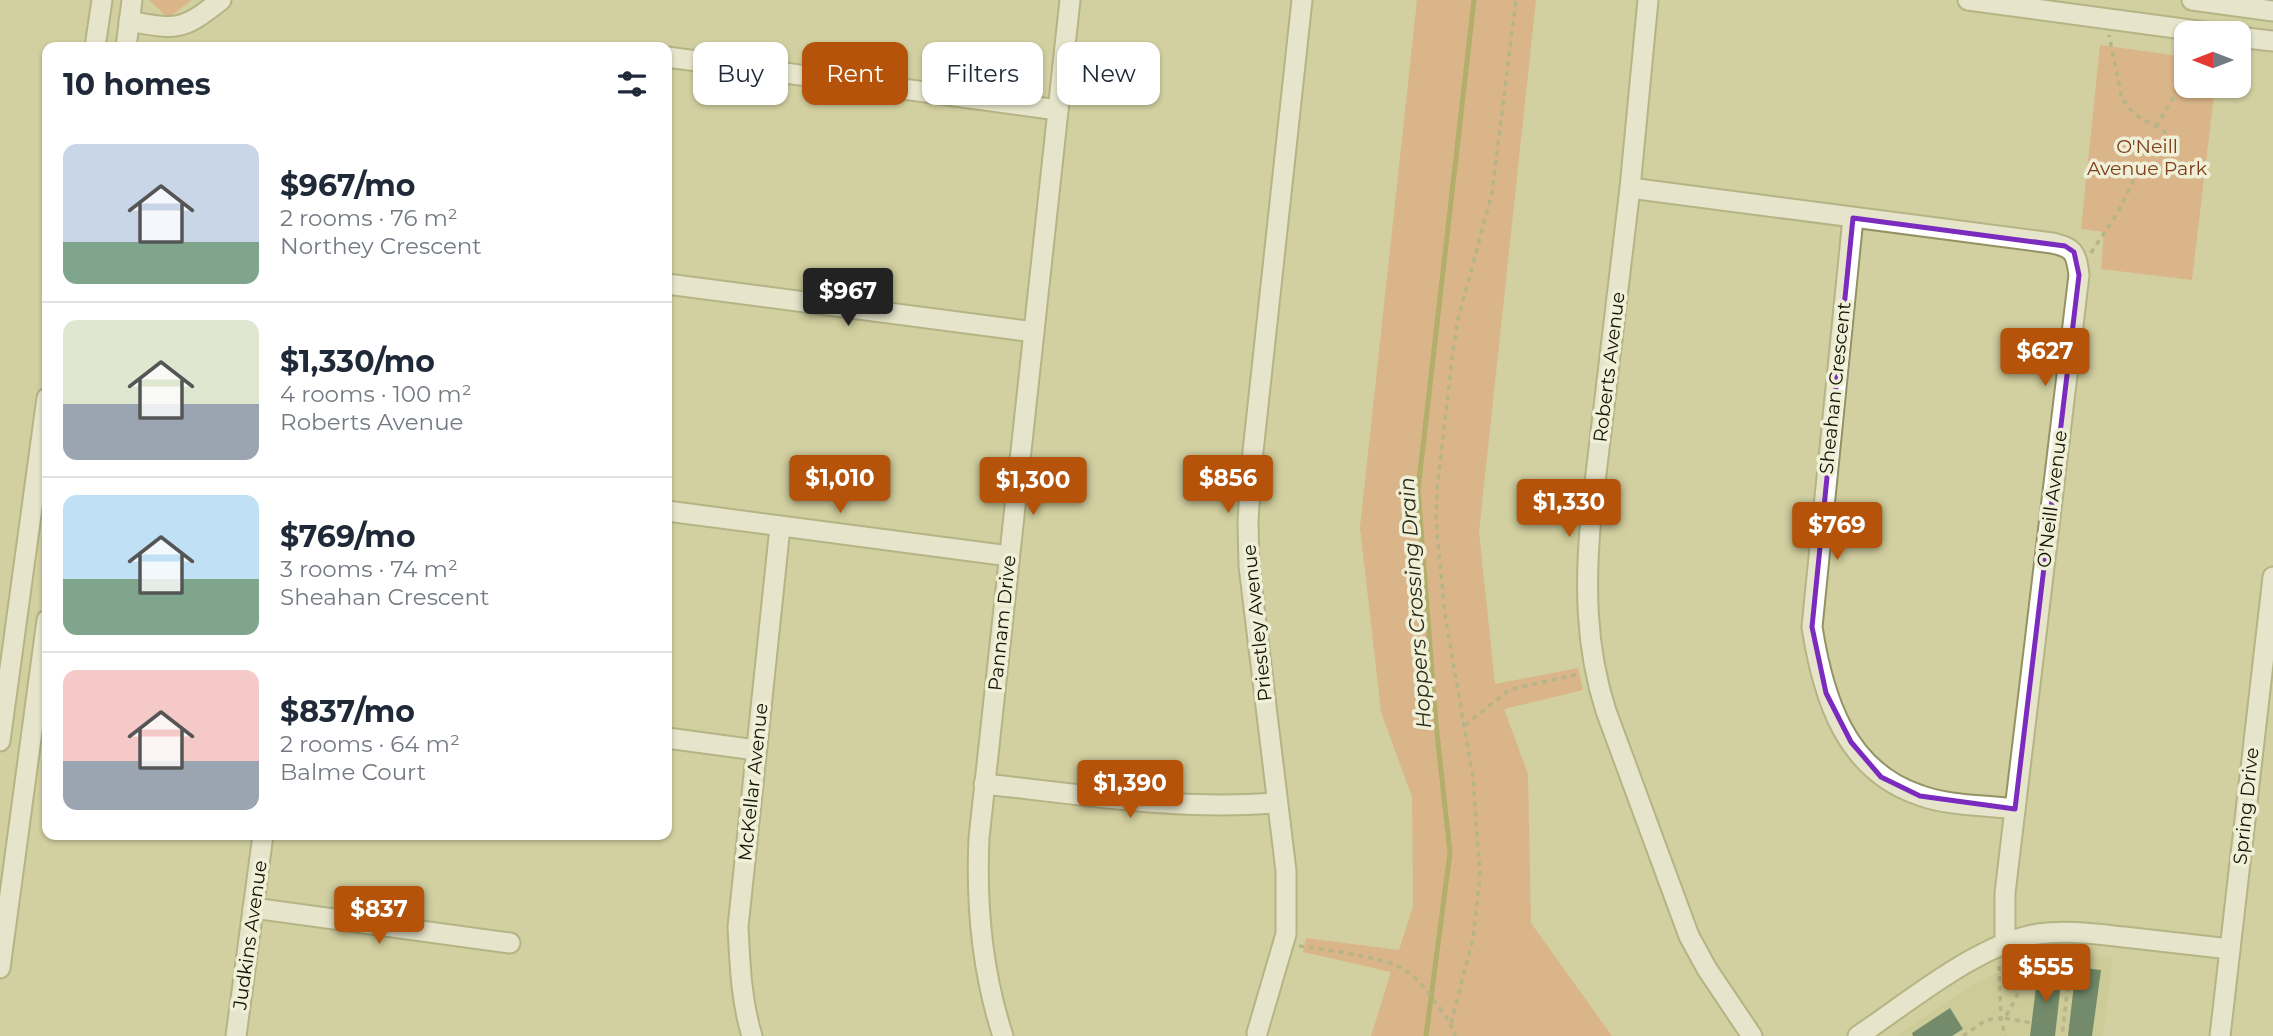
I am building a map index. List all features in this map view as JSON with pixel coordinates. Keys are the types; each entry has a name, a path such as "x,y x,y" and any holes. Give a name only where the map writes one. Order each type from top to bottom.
{"street":[{"path":"96,42 102,0"},
{"path":"127,42 132,0"},
{"path":"129,21 167,28 181,27 196,20 221,0"},
{"name":"Pannam Drive","path":"1003,1036 982,944 978,870 984,784 1069,0"},
{"name":"Priestley Avenue","path":"1257,1033 1286,934 1286,871 1249,566 1248,522 1252,457 1302,0"},
{"name":"Roberts Avenue","path":"1648,0 1630,188 1588,554 1587,601 1591,651 1598,688 1689,936 1707,969 1752,1036"},
{"path":"1968,0 2174,28"},
{"path":"2192,0 2273,11"},
{"path":"2251,38 2273,41"},
{"path":"672,58 1058,110"},
{"path":"1630,188 2052,243 2065,246 2074,252 2078,268"},
{"name":"Sheahan Crescent","path":"1853,218 1812,627 1826,693 1851,742 1881,777 1920,796 2015,809"},
{"name":"O'Neill Avenue","path":"2006,943 2005,892 2078,268"},
{"path":"672,285 1034,332"},
{"path":"0,741 42,434"},
{"path":"672,512 1009,556"},
{"name":"McKellar Avenue","path":"752,1036 745,1014 738,927 780,527"},
{"name":"Spring Drive","path":"2220,1036 2230,949 2265,715 2273,577"},
{"path":"1,956 42,657"},
{"path":"672,739 756,750"},
{"path":"984,784 1185,806 1229,807 1276,803"},
{"name":"Judkins Avenue","path":"236,1036 262,840"},
{"path":"253,908 510,943"},
{"path":"1858,1036 1959,968 2006,943 2036,934 2056,932 2230,949"}],"path":[{"path":"1451,1023 1473,939 1480,875 1473,778 1445,615 1436,521 1437,490 1458,320 1492,193 1517,0"},
{"path":"2078,268 2118,212 2133,181 2164,163 2169,143 2165,132 2134,114 2122,99 2106,19"},
{"path":"2156,127 2174,96"},
{"path":"1465,725 1509,690 1580,673"},
{"path":"1299,946 1400,967 1422,985 1451,1023 1455,1036"},
{"path":"1998,966 2005,1036"},
{"path":"2003,1018 2029,971 2034,967 2070,969 2062,1036"},
{"path":"1963,1036 1986,1020 2003,1018 2032,1023"}],"highlighted area":[{"path":"1853,218 2065,246 2074,252 2079,275 2015,809 1920,796 1881,777 1851,742 1826,693 1812,627"}],"shaded area":[{"path":"2067,956 2113,957 2103,1036 1896,1036 1964,990 1994,974 2023,964"}],"green space":[{"path":"149,0 192,0 168,18"},
{"path":"1417,0 1536,0 1479,532 1495,684 1578,668 1583,690 1504,709 1528,774 1531,923 1612,1036 1371,1036 1391,972 1303,952 1306,938 1399,950 1413,906 1412,797 1381,712 1360,527"},
{"name":"O'Neill Avenue Park","path":"2100,45 2174,55 2174,98 2214,98 2192,280 2101,269 2104,232 2081,229"}],"building":[{"path":"2076,967 2101,970 2092,1036 2068,1036"},
{"path":"2038,971 2062,974 2055,1036 2030,1036"},
{"path":"1950,1008 1963,1029 1952,1036 1913,1036 1912,1033"}],"waterway":[{"name":"Hoppers Crossing Drain","path":"1426,1036 1450,853 1436,724 1418,490 1474,0"}]}
